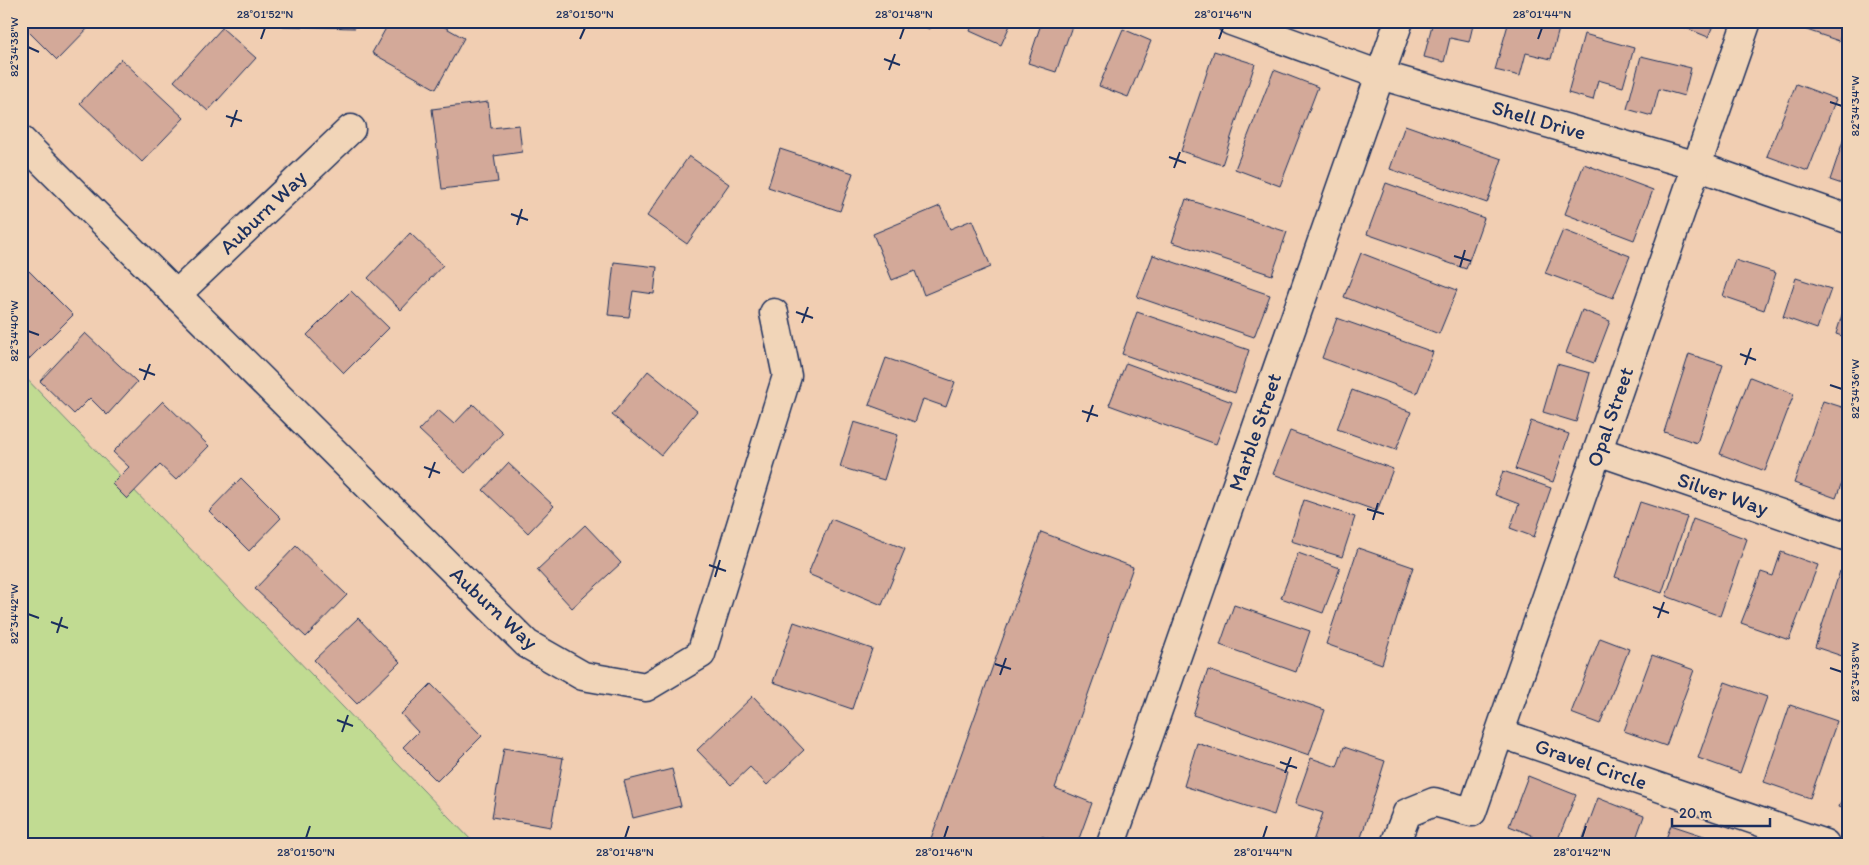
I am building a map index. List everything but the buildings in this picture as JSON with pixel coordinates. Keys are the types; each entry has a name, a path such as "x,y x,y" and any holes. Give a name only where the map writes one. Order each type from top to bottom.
{"street":[{"name":"Shell Drive","path":"1231,21 1380,75 1697,166 1848,219"},
{"name":"Marble Street","path":"1111,844 1399,21"},
{"name":"Opal Street","path":"1395,844 1407,813 1434,802 1472,812 1747,21"},
{"name":"Auburn Way","path":"176,295 350,129"},
{"name":"Auburn Way","path":"21,140 527,644 583,676 646,687 701,654 787,376 774,314"},
{"name":"Silver Way","path":"1598,451 1848,537"},
{"name":"Gravel Circle","path":"1500,733 1825,844"}],"green space":[{"path":"21,373 475,844 21,844"}]}
